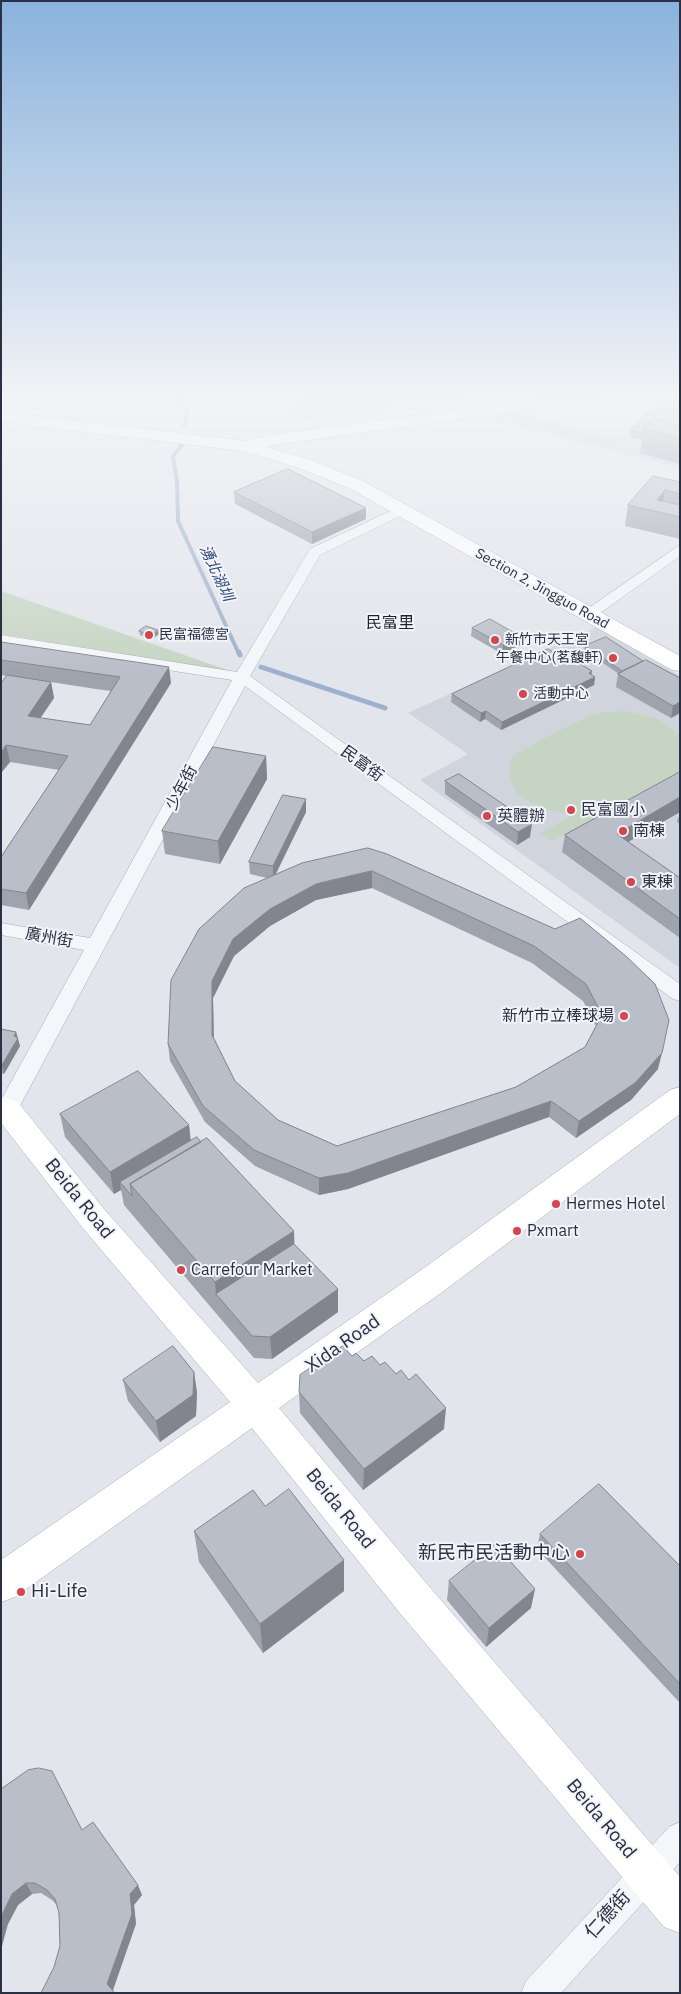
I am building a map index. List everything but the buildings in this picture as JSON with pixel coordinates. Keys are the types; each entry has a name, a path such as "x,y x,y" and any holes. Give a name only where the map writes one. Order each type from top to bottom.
{"main road":[{"name":"Section 2, Jingguo Road","path":"360,488 595,610 680,648"},
{"name":"Section 2, Jingguo Road","path":"386,488 595,610 680,665"},
{"name":"Xida Road","path":"1,1583 254,1404 430,1283 680,1098"},
{"name":"Beida Road","path":"4,1109 93,1218 254,1404 413,1598 680,1911"}],"street":[{"name":"少年街","path":"4,1109 96,946 242,676 315,552 401,510"},
{"path":"595,610 680,549"},
{"name":"民富街","path":"1,639 242,676 680,994"},
{"name":"廣州街","path":"1,929 96,946"},
{"name":"仁德街","path":"538,1993 680,1838"}],"shaded area":[{"name":"民富國小","path":"596,627 680,676 680,968 420,780 468,754 408,713"}],"green space":[{"path":"1,591 233,672 1,634"},
{"path":"626,711 658,719 680,735 680,771 552,841 541,833 572,815 543,808 524,799 512,784 509,768 512,759 537,742 596,714"}],"waterway":[{"name":"湧北湖圳","path":"177,488 178,521 239,654"},
{"name":"湧北湖圳","path":"261,667 385,708"}],"place":[{"name":"民富福德宮","path":"149,635"},
{"name":"新竹市天王宮","path":"495,640"},
{"name":"午餐中心(茗馥軒)","path":"613,658"},
{"name":"活動中心","path":"523,694"},
{"name":"民富國小","path":"571,810"},
{"name":"英體辦","path":"487,816"},
{"name":"南棟","path":"623,831"},
{"name":"東棟","path":"631,882"},
{"name":"新竹市立棒球場","path":"624,1016"},
{"name":"Hermes Hotel","path":"556,1204"},
{"name":"Pxmart","path":"517,1231"},
{"name":"Carrefour Market","path":"181,1270"},
{"name":"新民市民活動中心","path":"580,1554"},
{"name":"Hi-Life","path":"21,1592"}],"district":[{"name":"民富里","path":"390,623"}]}
